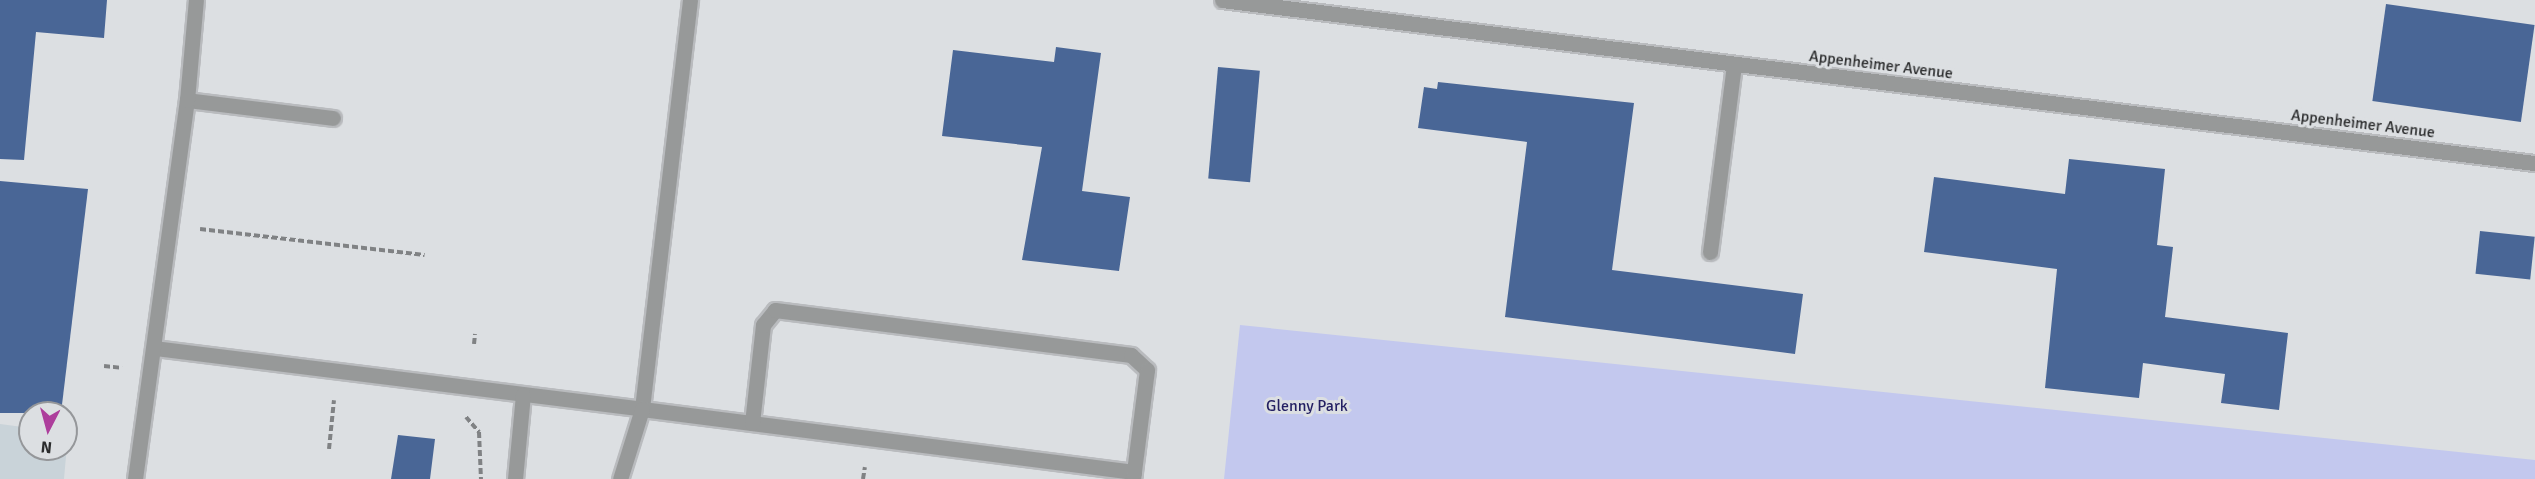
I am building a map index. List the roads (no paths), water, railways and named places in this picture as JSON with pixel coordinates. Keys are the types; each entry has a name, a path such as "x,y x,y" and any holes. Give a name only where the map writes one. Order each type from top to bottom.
{"street":[{"path":"135,479 171,226 187,100 196,0"},
{"path":"620,479 642,409 690,0"},
{"name":"Appenheimer Avenue","path":"1222,0 2535,163"},
{"path":"1710,252 1734,65"},
{"path":"187,100 333,118"},
{"path":"155,348 752,423 1133,475 1147,370 1131,355 775,310 763,325 752,423"},
{"path":"515,479 523,395"}],"park label":[{"name":"Glenny Park","path":"1307,406"}]}
